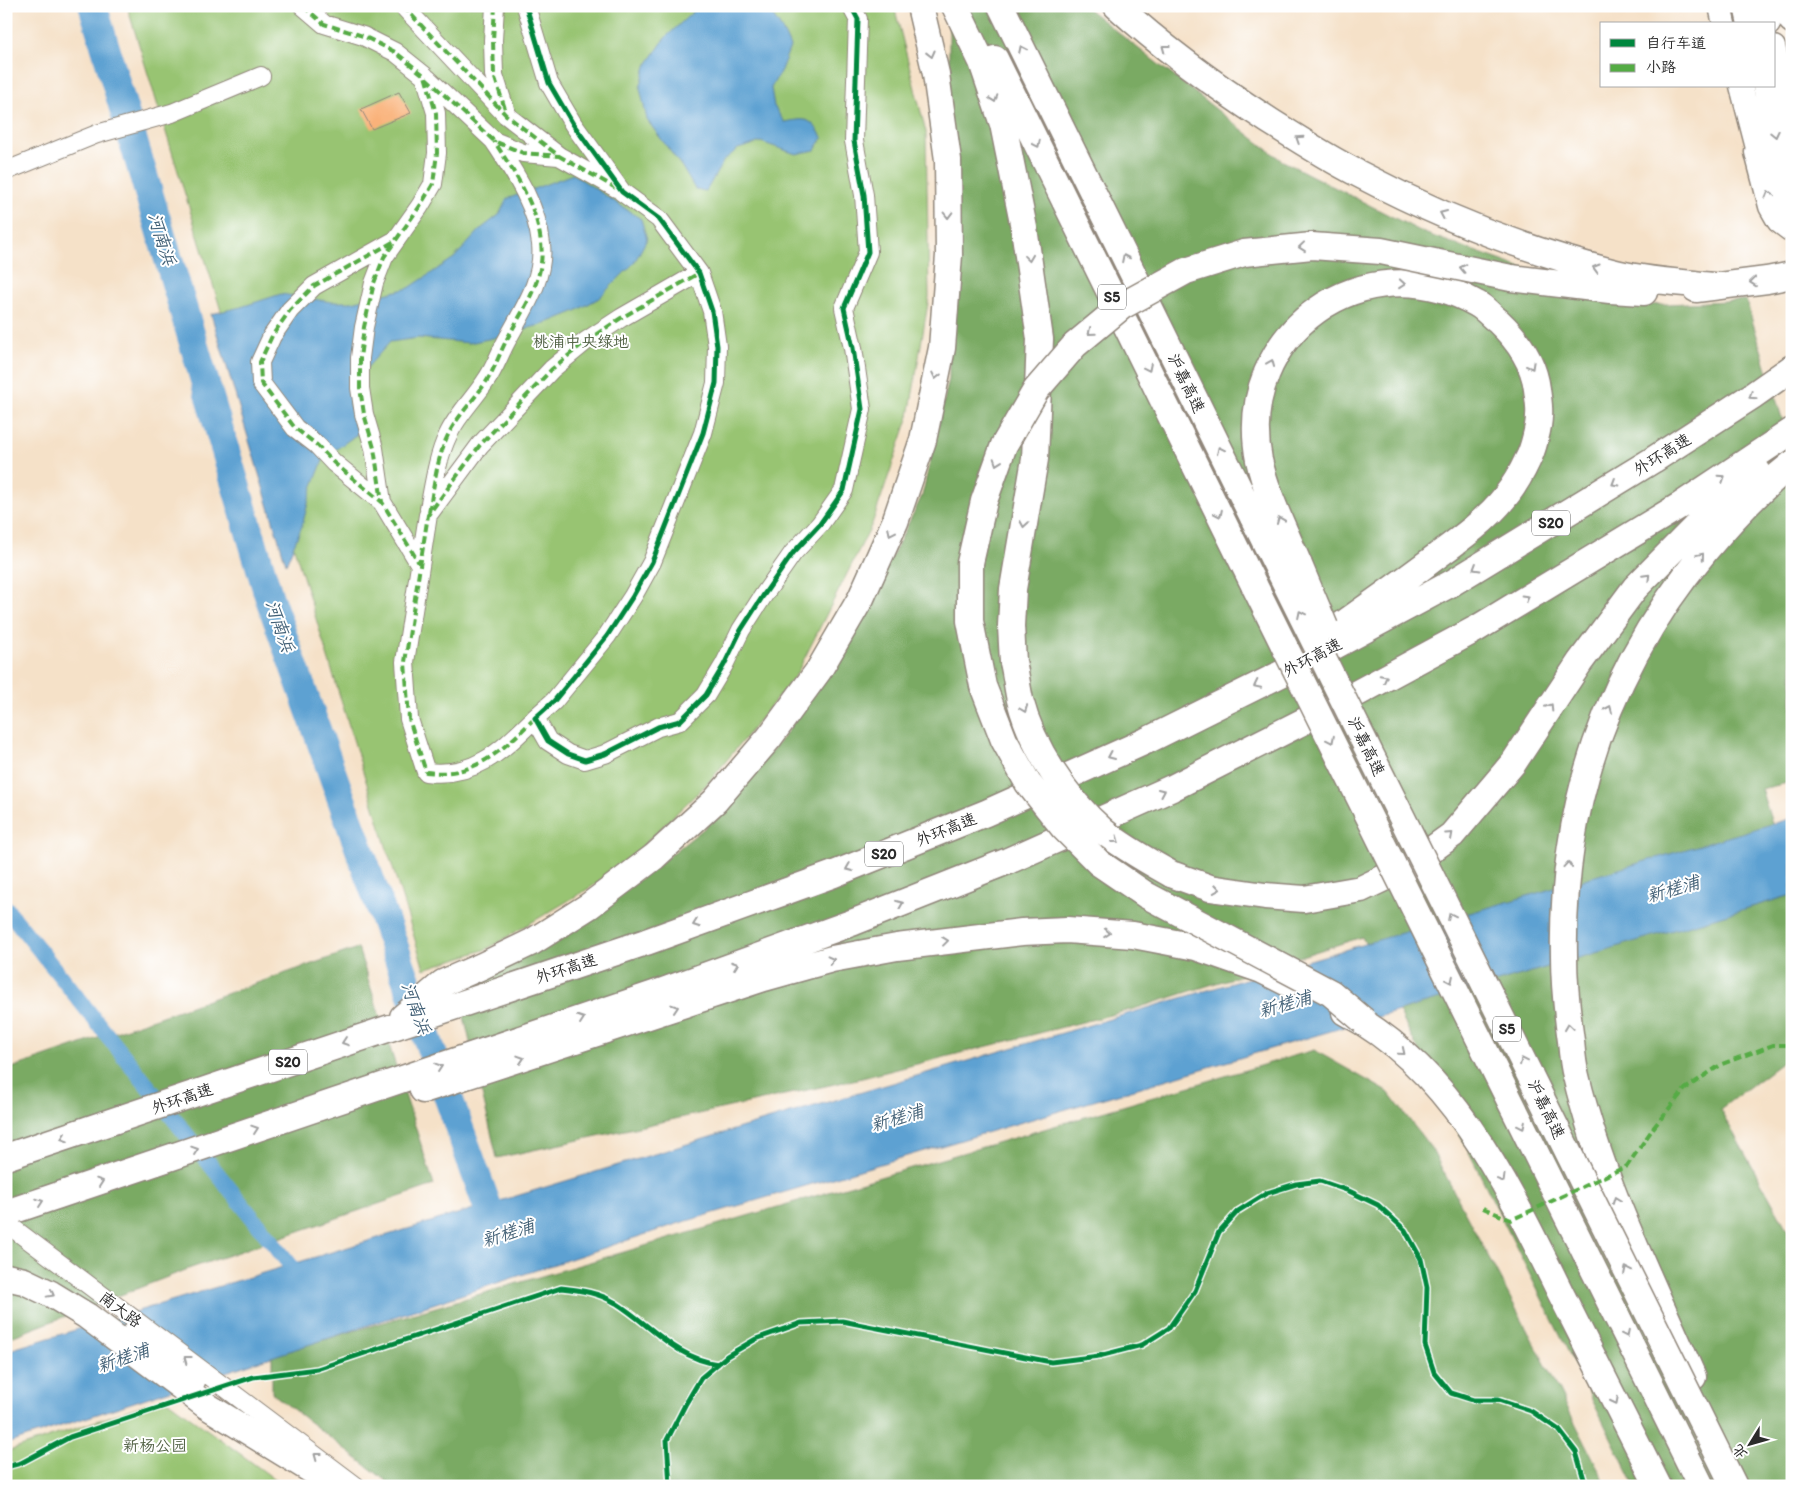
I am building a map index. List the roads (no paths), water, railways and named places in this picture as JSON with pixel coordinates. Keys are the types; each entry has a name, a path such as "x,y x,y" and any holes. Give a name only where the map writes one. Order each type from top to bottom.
{"highway":[{"path":"447,994 482,966 532,942 589,906 654,857 708,807 769,738 818,670 860,598 895,522 923,440 942,348 949,255 948,160 936,74 920,6"},
{"path":"955,6 982,62 1002,124 1024,228 1040,340 1035,459 1013,589 1011,626 1013,662 1021,701 1035,739 1052,772 1074,800 1102,830 1132,852 1171,874 1210,888 1304,899 1361,889 1409,866 1452,834 1514,762 1580,662 1636,588 1714,508 1764,467 1785,436"},
{"name":"沪嘉高速","path":"969,6 1701,1486"},
{"name":"沪嘉高速","path":"1001,6 1290,569 1426,865 1734,1486"},
{"path":"1117,6 1157,42 1255,111 1307,145 1358,174 1416,202 1471,226 1522,245 1614,272 1649,279 1713,286"},
{"path":"1788,6 1792,20"},
{"path":"1758,152 1772,206 1780,220 1792,229"},
{"path":"1658,1486 1512,1196 1483,1148 1450,1101 1409,1058 1331,993 1146,895 1099,863 1063,827 1028,783 1004,740 983,686 970,621 970,563 984,501 1004,445 1036,390 1075,345 1122,306 1186,271 1244,253 1312,246 1381,251 1511,278 1610,290 1646,292 1694,290 1792,275"},
{"path":"1290,569 1259,460 1256,424 1261,389 1274,356 1297,326 1326,302 1360,288 1394,283 1438,287 1479,304 1513,335 1535,374 1540,416 1530,457 1505,497 1468,533 1326,636 1301,664"},
{"name":"外环高速","path":"6,1158 392,1027 447,994 646,942 834,874 977,817 1146,741 1301,664 1452,583 1653,460 1792,368"},
{"path":"472,1065 663,991 854,922 1008,861 1172,788 1326,710 1476,628 1681,505 1785,436"},
{"path":"1740,1486 1620,1210 1595,1144 1574,1065 1564,993 1563,920 1569,854 1582,788 1597,739 1627,670 1654,622 1685,576 1753,499 1792,464"},
{"path":"6,1213 290,1117 319,1122 412,1085 472,1065 764,978 832,960 897,947 1022,932 1067,930 1133,935 1196,947 1262,970 1364,1021"},
{"path":"6,1277 24,1281 51,1294 87,1316 207,1406 324,1480"}],"main road":[{"path":"1720,6 1724,22"},
{"path":"1745,6 1749,22"},
{"path":"1765,6 1769,22"},
{"path":"1776,55 1792,124"},
{"path":"1742,88 1758,152"},
{"path":"1764,88 1792,208"}],"street":[{"path":"303,6 324,24 363,36 395,52 424,76 494,141 521,184 535,218 541,243 542,268 532,294 486,381 448,434 438,464 428,515 405,662 409,719 426,772 440,774 480,765 503,750 554,701 607,636 633,596 652,562 703,433 716,383 717,346 712,311 699,273 659,219 622,192 559,156 506,114 403,6"},
{"path":"496,6 492,40 494,75 506,114"},
{"path":"526,6 549,83 572,124 622,192"},
{"path":"535,718 548,741 568,754 585,760 604,754 658,727 680,722 706,695 741,630 759,603 793,553 820,524 844,490 862,409 853,348 844,308 868,252 864,195 854,141 858,19 851,6"},
{"path":"6,171 97,134 172,112 261,76"},
{"path":"382,502 374,448 364,414 360,388 360,358 364,328 374,283 384,257 420,206 432,184 437,153 436,113 424,76"},
{"path":"494,141 523,153 559,156"},
{"path":"395,241 314,286 290,310 272,336 260,362 261,383 295,428 382,502 419,563"},
{"path":"428,515 480,445 552,369 586,341 621,318 670,292 699,273"},
{"name":"南大路","path":"6,1223 356,1486"},
{"name":"南大路","path":"6,1236 324,1480"}],"water":[{"path":"699,6 764,6 779,25 790,47 781,70 771,88 774,106 784,122 807,121 815,126 823,138 815,150 796,154 761,142 738,149 724,160 706,191 695,189 682,167 647,120 640,88 646,66 666,37"},
{"path":"573,174 641,219 647,239 634,263 599,298 576,311 544,324 469,343 418,338 390,342 353,383 349,404 360,432 324,458 312,488 302,526 286,564 211,314 241,307 281,294 332,302 352,302 409,288 454,258 482,228 499,215 507,199"},
{"name":"新槎浦","path":"1792,818 1792,895 680,1223 6,1444 6,1351 740,1128"}],"waterway":[{"name":"河南浜","path":"93,6 269,597 498,1236"},
{"path":"6,908 303,1281"}],"park label":[{"name":"桃浦中央绿地","path":"581,341"},
{"name":"新杨公园","path":"155,1445"}]}
